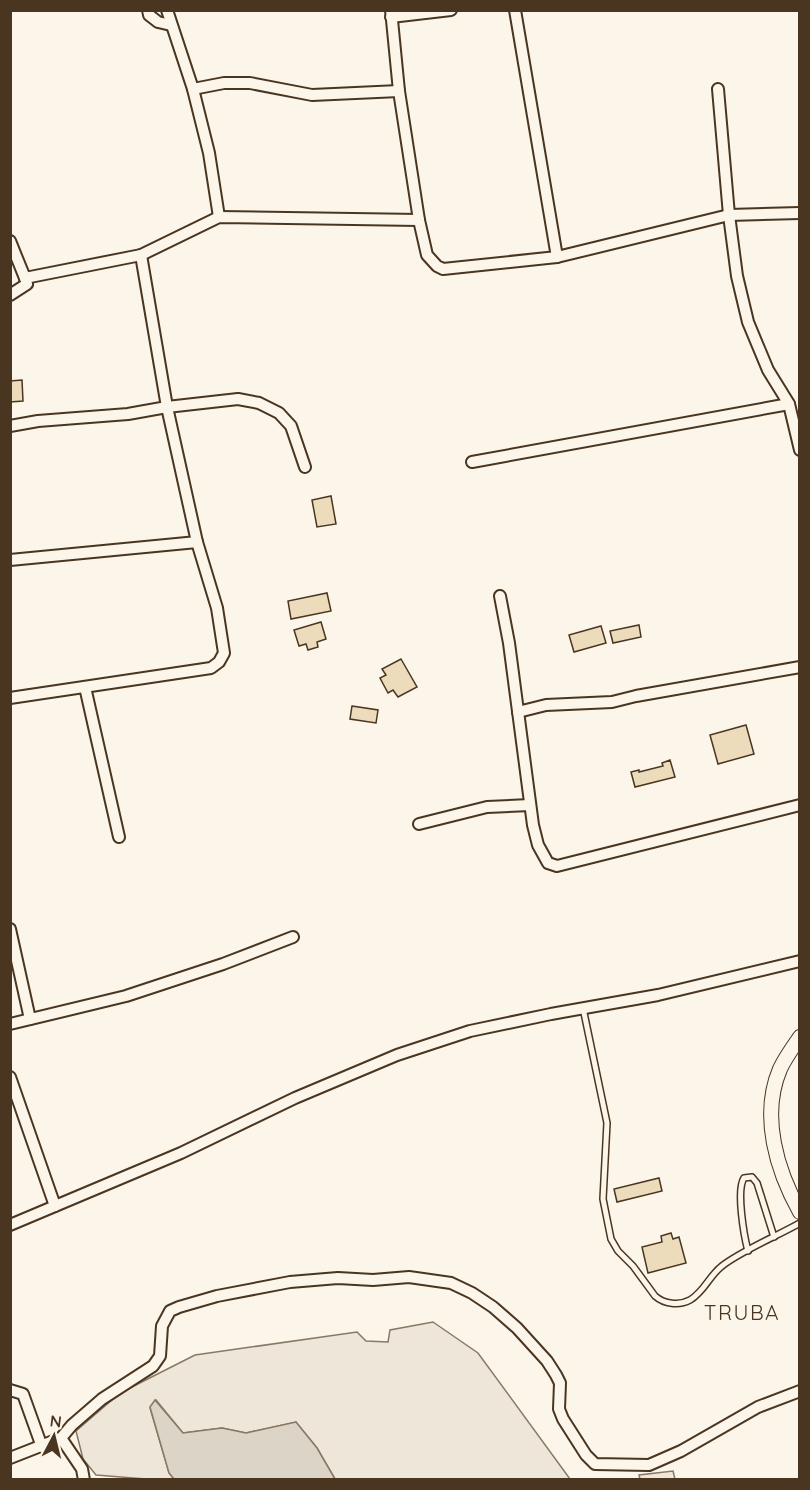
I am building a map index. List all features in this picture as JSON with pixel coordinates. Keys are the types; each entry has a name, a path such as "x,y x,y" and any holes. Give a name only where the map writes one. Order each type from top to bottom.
{"street":[{"path":"148,10 149,15 158,22 171,25"},
{"path":"167,10 193,89 209,153 219,218"},
{"path":"451,10 391,14 399,91 419,220 427,255 436,266 443,269 557,257 729,215 800,213"},
{"path":"514,10 557,257"},
{"path":"193,89 224,83 250,83 312,95 399,91"},
{"path":"718,89 737,276 748,322 768,370 789,404 800,450"},
{"path":"25,278 141,255 219,218 419,220"},
{"path":"10,241 27,284 10,295"},
{"path":"10,698 211,668 225,653 217,608 197,542 167,407 141,255"},
{"path":"10,426 38,421 128,414 238,399 259,403 279,412 291,426 305,467"},
{"path":"472,462 789,404"},
{"path":"10,560 197,542"},
{"path":"500,596 509,643 530,805 538,845 548,863 557,866 800,805"},
{"path":"518,712 546,705 612,702 800,667"},
{"path":"85,687 119,837"},
{"path":"419,824 487,807 530,805"},
{"path":"10,929 30,1019"},
{"path":"10,1024 126,996 223,964 293,937"},
{"path":"10,1225 181,1153 295,1098 397,1055 470,1031 658,995 800,962"},
{"path":"800,1037 780,1069 772,1109 773,1137 780,1168 800,1212"},
{"path":"10,1077 55,1206"},
{"path":"10,1458 61,1438 72,1425 102,1399 153,1366 160,1356 162,1326 170,1311 217,1296 290,1282 339,1278 373,1280 409,1277 451,1283 471,1293 493,1307 517,1328 547,1361 560,1383 559,1409 563,1419 586,1455 595,1464 649,1465 675,1455 758,1407 800,1391"},
{"path":"10,1390 23,1394 42,1447"},
{"path":"61,1438 82,1469 84,1479"}],"lane":[{"path":"584,1008 608,1133 604,1208 611,1239 618,1251 633,1266 659,1300 679,1303 689,1301 719,1269 800,1223"},
{"path":"748,1251 741,1189 744,1178 752,1177 757,1183 774,1237"}],"shaded area":[{"path":"433,1322 478,1353 570,1479 335,1479 317,1448 296,1422 246,1433 222,1428 183,1433 156,1400 150,1408 169,1473 174,1479 96,1475 83,1459 76,1431 120,1393 195,1355 357,1332 366,1341 388,1342 390,1330"},
{"path":"155,1400 183,1433 222,1428 246,1433 296,1422 317,1448 335,1479 174,1479 169,1473 150,1407"},
{"path":"673,1471 675,1479 640,1479 639,1475"}],"building":[{"path":"22,380 23,401 10,402 10,381"},
{"path":"331,496 336,524 317,527 312,500"},
{"path":"327,593 331,611 291,619 288,601"},
{"path":"321,622 326,639 317,642 318,647 308,650 306,644 299,646 294,630"},
{"path":"639,625 641,637 613,643 610,631"},
{"path":"601,626 606,643 574,652 569,635"},
{"path":"401,659 417,687 398,697 393,690 388,693 380,678 386,675 382,669"},
{"path":"352,706 378,710 376,723 350,719"},
{"path":"746,725 754,754 718,764 710,735"},
{"path":"670,760 675,777 635,787 631,772 663,766 662,763"},
{"path":"659,1178 662,1191 617,1202 614,1189"},
{"path":"671,1233 673,1239 679,1237 686,1263 648,1273 642,1247 662,1242 661,1236"}],"district":[{"name":"TRUBA","path":"742,1312"}]}
